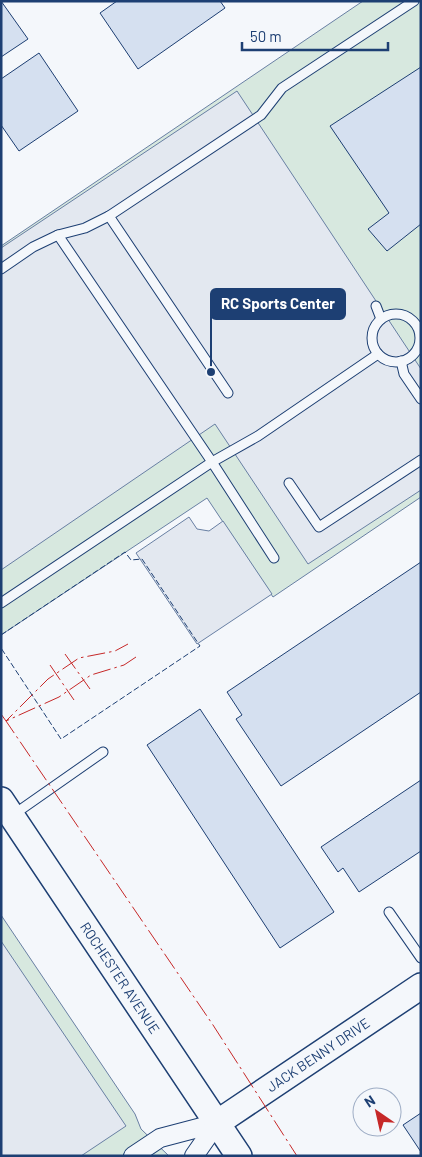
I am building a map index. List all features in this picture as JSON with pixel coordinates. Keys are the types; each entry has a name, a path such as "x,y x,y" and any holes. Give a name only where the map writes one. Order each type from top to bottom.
{"main road":[{"name":"ROCHESTER AVENUE","path":"7,808 239,1156"},
{"name":"JACK BENNY DRIVE","path":"217,1123 421,986"}],"street":[{"name":"JACK BENNY DRIVE","path":"133,1156 160,1138 217,1123"},
{"name":"JACK BENNY DRIVE","path":"194,1156 217,1123"}],"lane":[{"path":"1,269 33,247 58,235 85,228 109,216 261,115 282,88 414,1"},
{"path":"109,216 228,393"},
{"path":"58,235 212,462 274,558"},
{"path":"376,306 381,319"},
{"path":"392,314 400,314 413,321 418,327 420,334 417,349 412,356 401,361 388,361 378,354 372,343 372,335 374,327 381,319 392,314"},
{"path":"1,604 212,462 258,436 378,354"},
{"path":"401,361 404,374 421,399"},
{"path":"290,483 319,527 421,460"},
{"path":"7,808 103,752"},
{"path":"389,912 421,958"}],"shaded area":[{"path":"363,1 421,1 421,497 273,597 207,498 1,635 1,246"},
{"path":"237,91 421,369 421,490 308,564 215,424 1,570 1,248"},
{"path":"189,517 197,529 209,531 223,521 272,594 197,644 136,553"},
{"path":"1,915 135,1114 141,1129 169,1156 1,1156"},
{"path":"1,941 126,1126 81,1156 1,1156"}],"building":[{"path":"1,1 28,39 1,57"},
{"path":"117,1 220,1 225,8 138,69 100,13"},
{"path":"39,53 78,111 19,151 1,125 1,79"},
{"path":"421,67 421,224 387,251 368,229 389,213 330,126"},
{"path":"421,562 421,692 281,786 236,719 242,715 227,692"},
{"path":"200,709 334,912 280,948 147,745"},
{"path":"421,780 421,851 359,892 343,868 338,872 321,847"},
{"path":"421,1113 421,1152 403,1125"}],"fence":[{"path":"1,635 125,552 131,560 142,559 200,646 61,739 1,648"}],"power":[{"path":"1,714 6,721 48,679 79,658 115,651 128,644"},
{"path":"65,654 90,689"},
{"path":"136,657 124,665 91,675 59,697 6,721 213,1025 297,1156"},
{"path":"50,665 74,700"}],"place":[{"name":"RC Sports Center","path":"211,372"}]}
